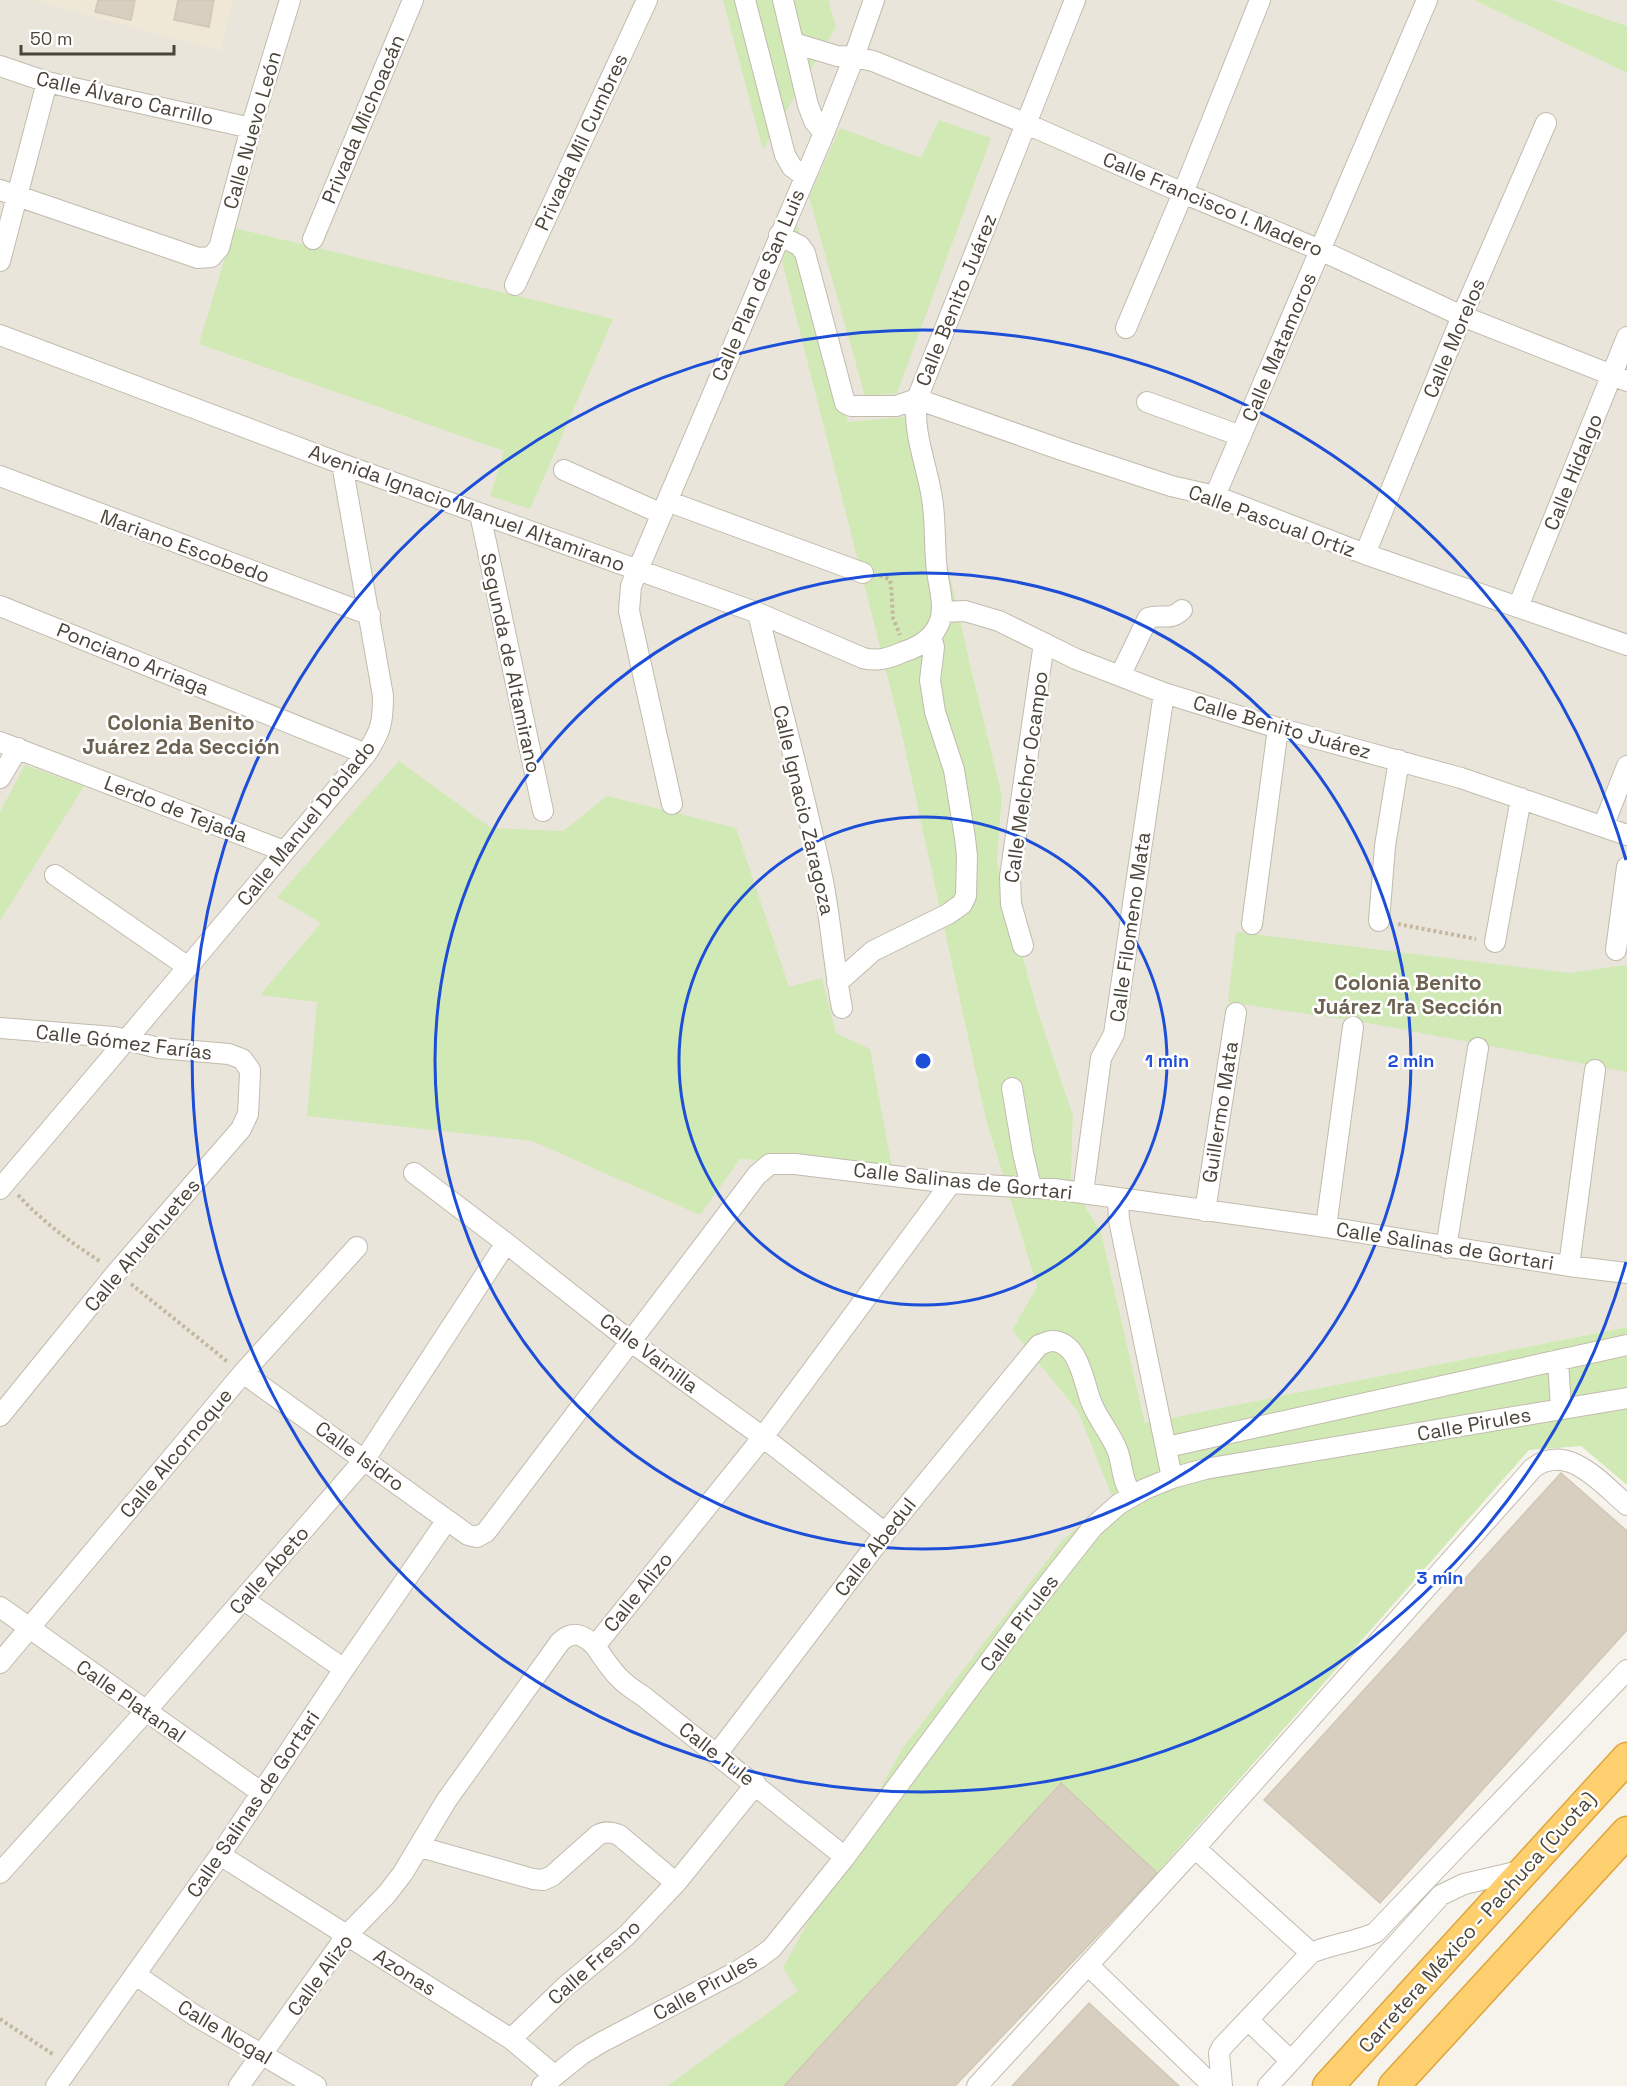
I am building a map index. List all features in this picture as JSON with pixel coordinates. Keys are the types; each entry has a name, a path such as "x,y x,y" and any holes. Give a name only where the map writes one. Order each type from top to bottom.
{"highway":[{"name":"Carretera México - Pachuca (Cuota)","path":"1328,2086 1627,1758"},
{"path":"1394,2086 1627,1832"}],"street":[{"name":"Calle Nuevo León","path":"8,193 198,258 211,257 219,248 251,128 290,0"},
{"name":"Privada Michoacán","path":"313,239 413,0"},
{"name":"Privada Mil Cumbres","path":"515,285 647,0"},
{"path":"745,0 784,155 792,167 804,176"},
{"path":"783,0 814,121 824,133"},
{"name":"Calle Plan de San Luis","path":"672,804 630,611 629,594 637,569 824,133 874,0"},
{"name":"Calle Benito Juárez","path":"1075,0 917,399 915,409 919,437 932,496 936,565 942,612 965,611 984,616 999,621 1076,659 1164,693 1278,728 1400,760 1521,798 1627,835"},
{"path":"1126,328 1260,0"},
{"name":"Calle Matamoros","path":"1215,496 1427,0"},
{"name":"Calle Francisco I. Madero","path":"794,43 837,56 854,57 873,62 1027,124 1320,250 1462,316 1619,378"},
{"name":"Calle Álvaro Carrillo","path":"0,66 47,82 251,128"},
{"path":"0,261 8,193 47,82"},
{"name":"Calle Morelos","path":"1365,554 1462,316 1546,123"},
{"path":"779,235 800,246 805,253 845,403 851,406 896,406 917,399"},
{"name":"Avenida Ignacio Manuel Altamirano","path":"0,335 342,464 758,613 870,660 886,658 912,649 931,637"},
{"name":"Calle Hidalgo","path":"1518,607 1619,378 1627,337"},
{"name":"Calle Pascual Ortíz","path":"917,399 1065,452 1171,486 1215,496 1365,554 1627,645"},
{"path":"1147,402 1241,436"},
{"name":"Calle Manuel Doblado","path":"0,1188 188,968 366,754 379,733 383,715 383,696 342,464"},
{"path":"564,470 664,507 863,573"},
{"name":"Mariano Escobedo","path":"0,476 370,615"},
{"name":"Segunda de Altamirano","path":"480,514 543,811"},
{"name":"Ponciano Arriaga","path":"0,606 366,754"},
{"path":"1120,676 1148,618 1159,616 1169,618 1182,610"},
{"path":"837,983 873,951 948,914 962,904 967,890 966,847 954,770 935,712 930,680 934,647 931,637 937,628 942,612"},
{"name":"Calle Ignacio Zaragoza","path":"758,613 822,880 842,1008"},
{"name":"Calle Melchor Ocampo","path":"1023,946 1011,904 1010,877 1044,643"},
{"name":"Calle Filomeno Mata","path":"1083,1193 1101,1058 1114,1034 1164,693"},
{"path":"1252,924 1278,728"},
{"path":"0,778 9,745"},
{"name":"Lerdo de Tejada","path":"9,745 284,851"},
{"path":"1379,921 1385,846 1400,760"},
{"path":"1603,826 1627,766"},
{"path":"1495,942 1521,798"},
{"path":"1616,950 1627,867"},
{"path":"55,875 188,968"},
{"name":"Guillermo Mata","path":"1204,1211 1236,1013"},
{"path":"1326,1227 1353,1027"},
{"name":"Calle Gómez Farías","path":"0,1028 126,1039 159,1048 229,1054 237,1056 246,1063"},
{"path":"1446,1248 1478,1048"},
{"name":"Calle Ahuehuetes","path":"0,1416 117,1272 240,1129 247,1118 249,1108 250,1070 246,1063"},
{"path":"1569,1266 1595,1070"},
{"path":"1012,1088 1031,1187"},
{"name":"Calle Salinas de Gortari","path":"477,1537 486,1532 757,1175 770,1164 795,1164 951,1183 1031,1187 1083,1193 1326,1227 1569,1266 1627,1272"},
{"name":"Calle Vainilla","path":"414,1173 630,1341 763,1437 885,1533"},
{"name":"Calle Alizo","path":"238,2086 347,1935 386,1895 420,1847 446,1800 560,1642 566,1637 579,1634 587,1637 595,1646 763,1437 951,1183"},
{"path":"1118,1199 1119,1220 1172,1478"},
{"name":"Calle Abeto","path":"0,1873 145,1712 365,1459 506,1243"},
{"name":"Calle Alcornoque","path":"0,1663 243,1373 357,1247"},
{"name":"Calle Abedul","path":"717,1754 885,1533 1039,1345 1054,1341 1066,1347 1074,1356 1085,1379 1091,1402 1117,1450 1125,1483 1133,1495"},
{"path":"1167,1447 1627,1345"},
{"path":"1558,1360 1560,1409"},
{"name":"Calle Isidro","path":"243,1373 468,1535 477,1537"},
{"name":"Calle Pirules","path":"548,2080 602,2042 760,1958 784,1934 845,1857 1026,1612 1078,1546 1106,1514 1133,1495 1172,1478 1216,1467 1627,1398"},
{"path":"977,2086 1195,1848 1533,1468 1549,1460 1571,1461 1581,1466 1627,1505"},
{"name":"Calle Salinas de Gortari","path":"56,2086 220,1855 447,1520"},
{"path":"243,1600 344,1669"},
{"name":"Calle Platanal","path":"0,1607 262,1793"},
{"name":"Calle Tule","path":"595,1646 609,1668 627,1686 644,1696 845,1857"},
{"path":"1222,2086 1219,2053 1222,2047 1311,1953 1326,1947 1363,1939 1376,1933 1627,1670"},
{"name":"Calle Fresno","path":"511,2039 566,1986 626,1936 676,1883 756,1784"},
{"path":"420,1847 543,1880 552,1876 598,1835 608,1832 619,1835 676,1883"},
{"path":"1195,1848 1311,1953"},
{"name":"Azonas","path":"220,1855 511,2039 548,2080"},
{"path":"1268,2086 1441,1896 1464,1884 1524,1870"},
{"path":"1088,1965 1213,2086"},
{"name":"Calle Nogal","path":"136,1975 194,2015 316,2086"},
{"path":"1248,2020 1291,2061"}],"path":[{"path":"863,573 881,575 889,579 893,591 892,618 897,631 912,649"},
{"path":"1379,921 1495,942"},
{"path":"0,2019 70,2065"}],"shaded area":[{"path":"0,0 1474,0 1627,73 1627,1327 1145,1423 1101,1232 1071,1183 1073,1115 1038,1012 997,862 1002,795 969,660 836,474 901,731 986,1120 1037,1288 1012,1330 1078,1412 1112,1497 799,1991 667,2086 0,2086"},
{"path":"33,0 234,0 220,51"},
{"path":"1552,0 1627,0 1627,26"}],"green space":[{"path":"723,0 828,0 836,27 763,150"},
{"path":"1474,0 1552,0 1627,26 1627,73"},
{"path":"939,120 991,138 897,393 865,396 809,197 840,128 921,158"},
{"path":"797,223 848,422 914,416 1002,795 997,862 1038,1012 1073,1115 1071,1183 1101,1232 1145,1423 1627,1327 1627,1485 1581,1446 1529,1450 1157,1873 1060,1783 784,2086 667,2086 798,1991 783,1968 902,1749 1063,1540 1112,1497 1078,1412 1012,1330 1037,1287 986,1120 901,731 782,261"},
{"path":"234,228 613,319 530,509 490,496 504,451 199,344"},
{"path":"399,761 491,828 563,831 607,796 736,828 789,987 822,978 836,1033 870,1049 892,1168 740,1159 700,1215 532,1141 307,1116 317,1002 260,995 321,923 277,897"},
{"path":"25,765 84,786 0,921 0,812"},
{"path":"1236,932 1569,973 1627,965 1627,1072 1374,1024 1228,1002"}],"building":[{"path":"98,0 135,0 131,20 95,12"},
{"path":"178,0 214,0 209,27 174,20"},
{"path":"1561,1473 1627,1531 1627,1630 1380,1903 1264,1800"},
{"path":"1061,1783 1157,1873 955,2086 784,2086"},
{"path":"1089,2003 1179,2086 1012,2086"}],"district":[{"name":"Colonia Benito Juárez 2da Sección","path":"181,735"},
{"name":"Colonia Benito Juárez 1ra Sección","path":"1408,995"}]}
